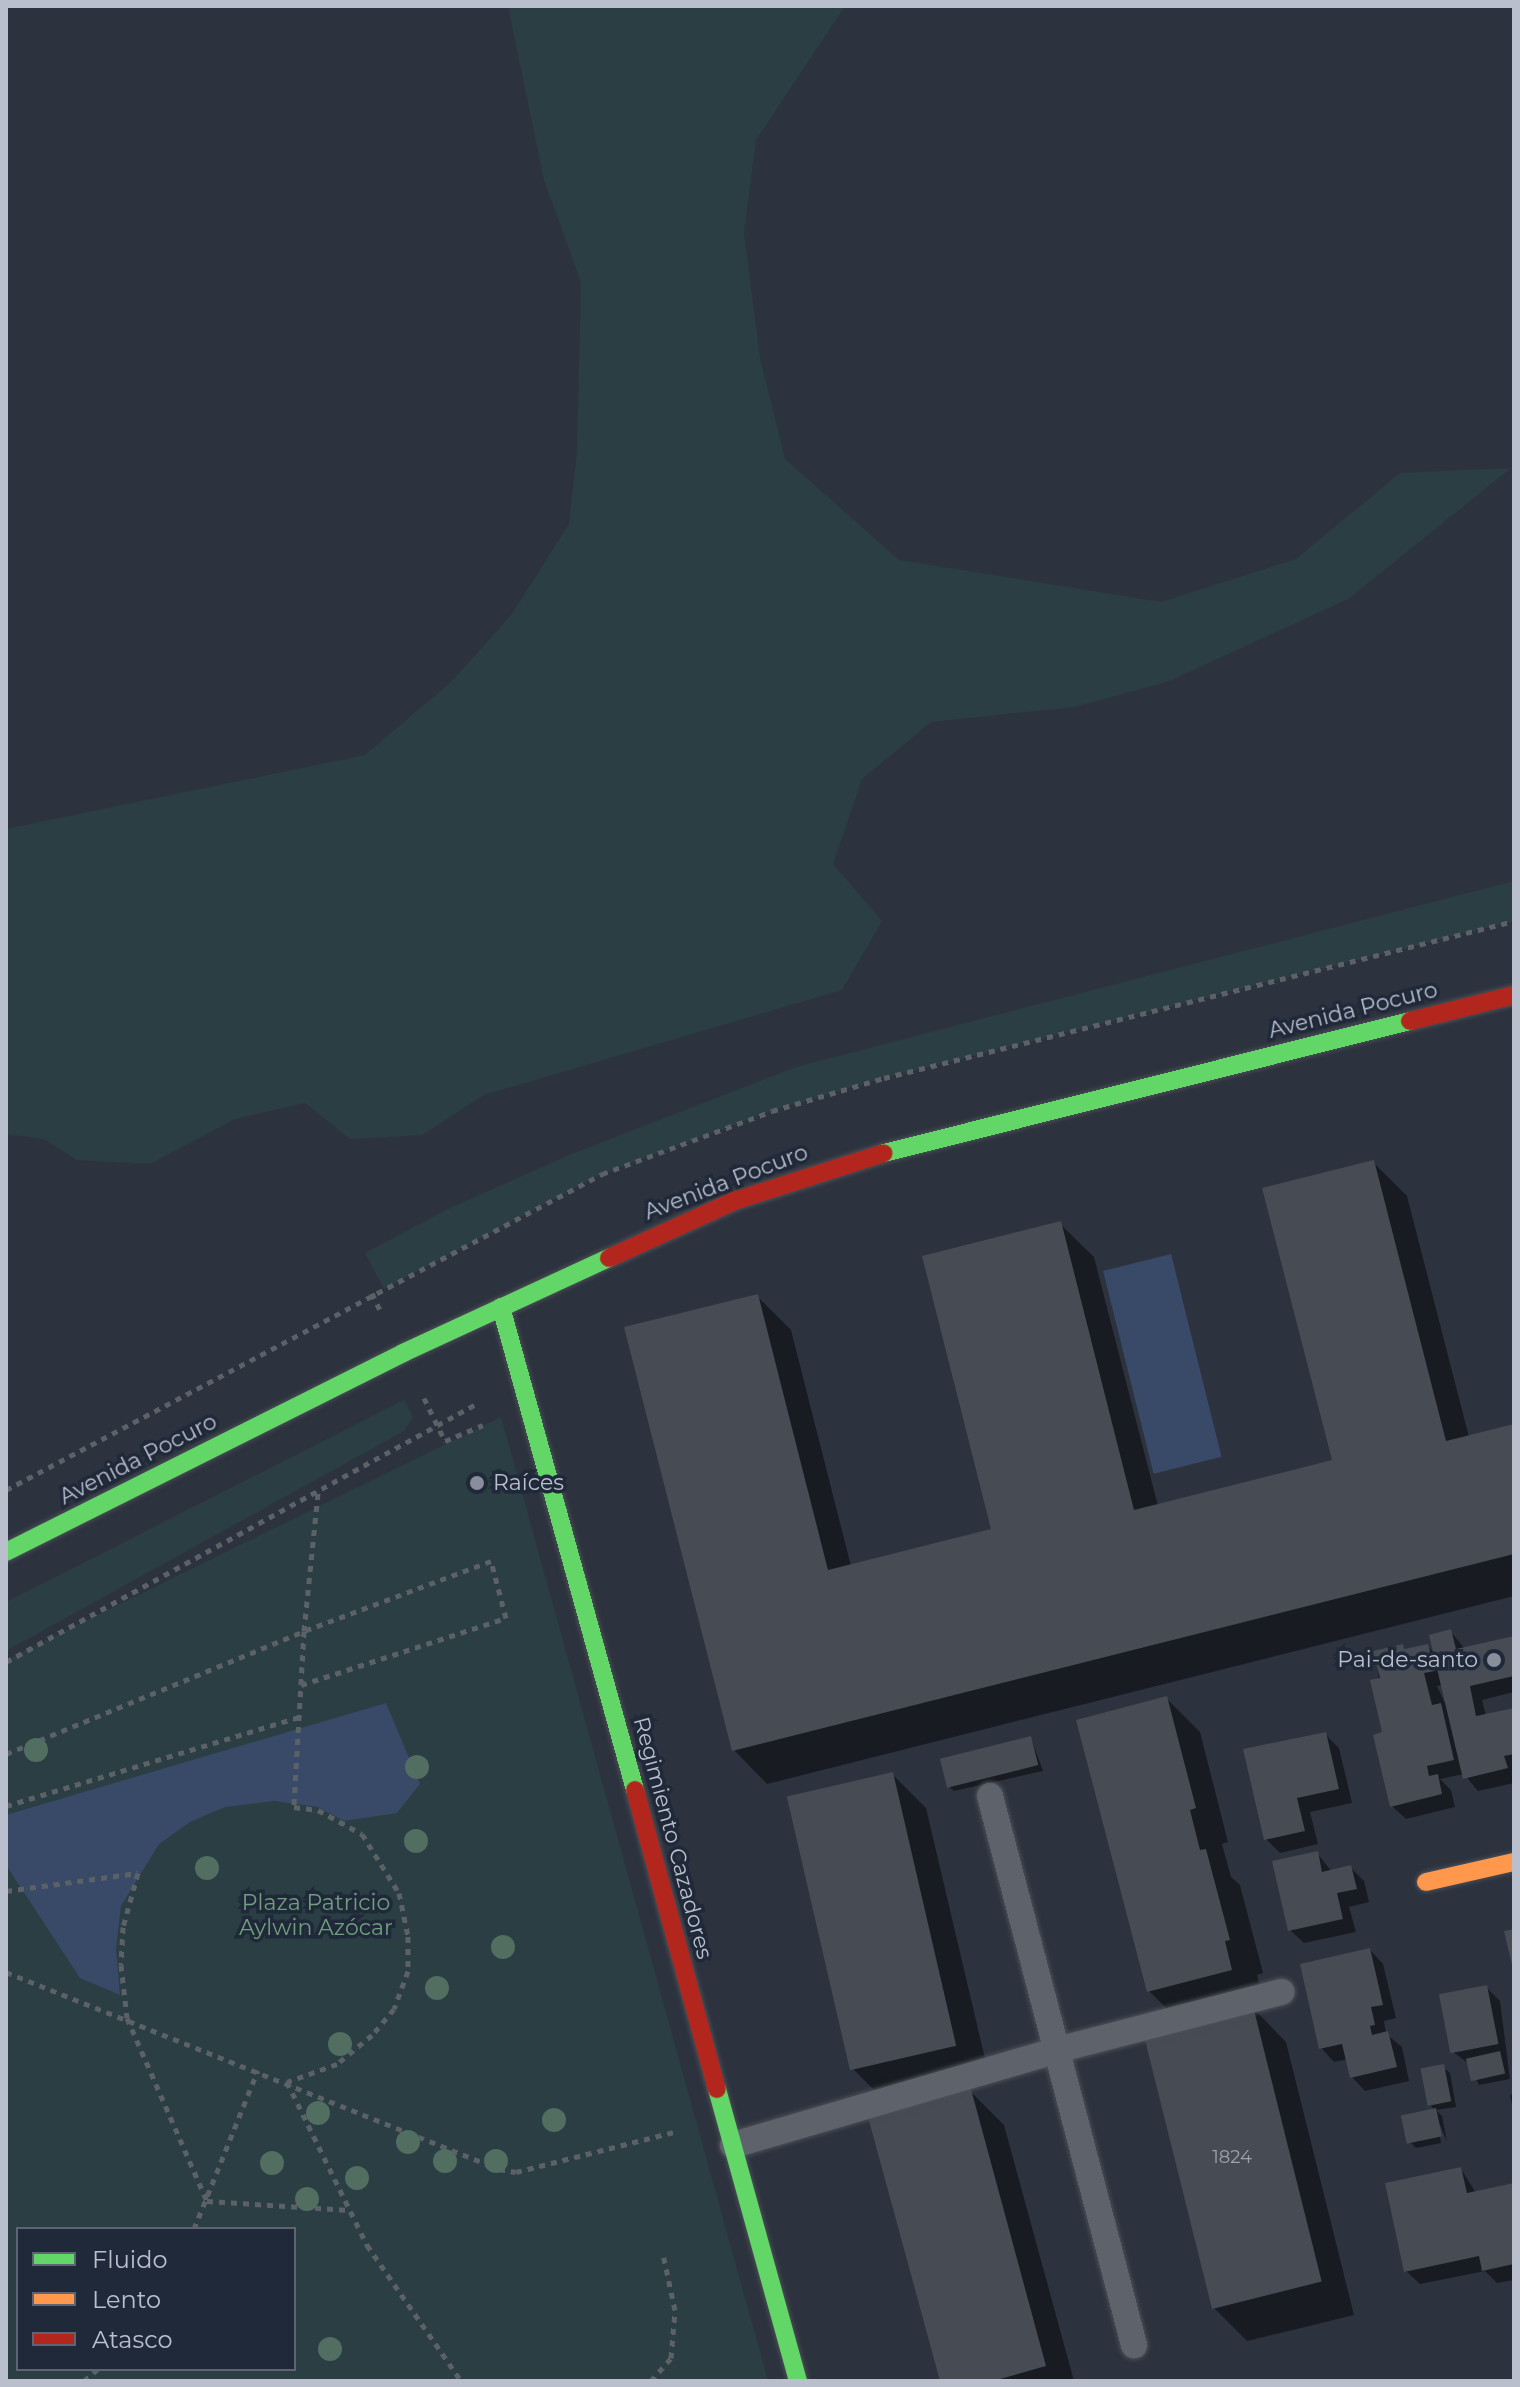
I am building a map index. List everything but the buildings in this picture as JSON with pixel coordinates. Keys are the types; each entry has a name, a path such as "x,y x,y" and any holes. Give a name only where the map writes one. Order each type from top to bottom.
{"main road":[{"name":"Avenida Pocuro","path":"6,1552 501,1307 674,1225 856,1159 1514,995"},
{"name":"Regimiento Cazadores","path":"501,1307 798,2381"},
{"path":"1426,1882 1514,1862"}],"lane":[{"path":"990,1796 1134,2345"},
{"path":"733,2145 1057,2050 1282,1992"}],"path":[{"path":"6,1662 438,1428 520,1375"},
{"path":"287,2082 337,2064 372,2035 394,2009 408,1971 408,1936 399,1893 362,1834 318,1810 294,1807 304,1631 318,1492"},
{"path":"6,1754 304,1631 491,1561 506,1618 301,1685"},
{"path":"6,1806 299,1717"},
{"path":"6,1891 138,1873 123,1927 121,1965 127,2018 207,2201"},
{"path":"6,1972 258,2070 425,2140 516,2172 725,2118"},
{"path":"195,2227 258,2070"},
{"path":"287,2082 375,2258 461,2381"},
{"path":"207,2201 350,2210"},
{"path":"651,2381 671,2358 675,2310 663,2254"}],"green space":[{"path":"508,6 845,6 756,140 744,233 760,358 785,459 899,560 1161,602 1296,559 1400,473 1511,468 1348,599 1167,682 1074,707 931,722 862,779 833,864 882,921 842,990 484,1095 422,1135 350,1139 305,1103 235,1119 150,1164 77,1160 44,1139 6,1134 6,829 365,755 451,682 512,614 569,524 577,452 581,282 544,180"},
{"path":"1514,881 1514,921 884,1078 772,1111 602,1174 384,1289 365,1253 450,1208 574,1153 796,1067"},
{"path":"404,1400 413,1417 404,1431 6,1651 6,1602"},
{"name":"Plaza Patricio Aylwin Azócar","path":"501,1417 768,2381 6,2381 6,1660"}],"water":[{"path":"1171,1254 1222,1457 1154,1474 1103,1271"},
{"path":"386,1703 420,1784 397,1813 344,1821 318,1807 274,1801 225,1807 190,1822 159,1844 121,1906 116,1948 120,1995 80,1978 6,1865 6,1815"}],"traffic: fast":[{"path":"884,1153 1410,1021"},
{"path":"6,1552 403,1353 609,1258"},
{"path":"501,1307 635,1790"},
{"path":"717,2089 798,2381"}],"traffic: slow":[{"path":"1426,1882 1514,1862"}],"traffic: jam":[{"path":"1410,1021 1514,995"},
{"path":"609,1258 734,1201 884,1153"},
{"path":"635,1790 717,2089"}],"place":[{"name":"Raíces","path":"477,1483"},
{"name":"Pai-de-santo","path":"1494,1660"}]}
